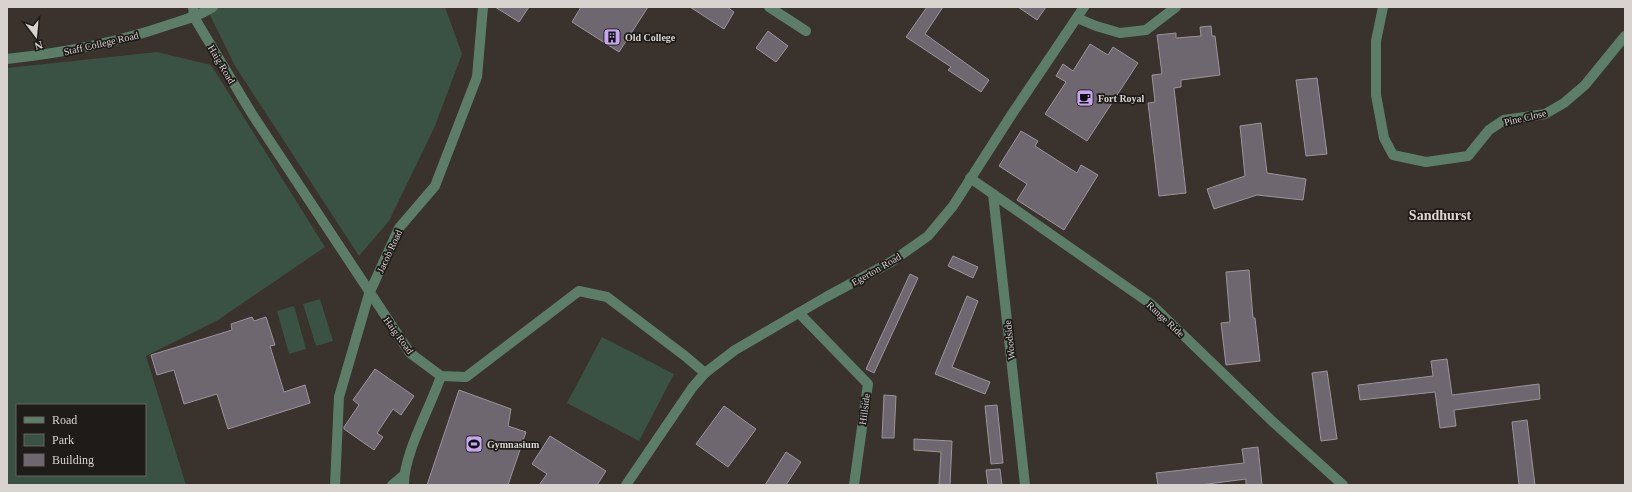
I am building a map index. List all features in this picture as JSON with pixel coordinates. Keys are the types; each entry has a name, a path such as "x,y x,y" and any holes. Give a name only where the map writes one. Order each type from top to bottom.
{"street":[{"name":"Staff College Road","path":"7,59 46,55 96,46 150,31 194,12 204,13 213,7"},
{"name":"Jacob Road","path":"335,485 339,397 369,294 399,228 435,186 477,77 483,7"},
{"path":"768,7 806,31"},
{"name":"Egerton Road","path":"626,485 692,388 705,373 735,350 891,262 928,236 953,206 1084,7"},
{"path":"1077,18 1096,26 1120,33 1146,30 1176,7"},
{"name":"Pine Close","path":"1383,7 1376,41 1376,95 1384,138 1393,155 1426,162 1468,156 1489,130 1504,120 1545,114 1564,103 1585,85 1625,36"},
{"name":"Haig Road","path":"194,12 252,114 369,294 410,353 441,376"},
{"name":"Range Ride","path":"970,178 1151,304 1272,421 1343,485"},
{"name":"Woodside","path":"993,194 1025,485"},
{"path":"392,485 404,480 415,441 441,376 466,377 579,291 607,297 705,373"},
{"name":"Hillside","path":"799,313 868,384 854,485"}],"green space":[{"path":"206,7 445,7 462,54 435,126 389,221 359,256 235,66"},
{"path":"157,52 211,65 325,247 218,320 146,356 186,485 7,485 7,68"},
{"path":"320,299 333,341 316,346 303,304"},
{"path":"294,306 306,349 289,354 277,311"},
{"path":"602,337 674,374 639,441 567,403"}],"building":[{"path":"495,7 529,7 519,22"},
{"name":"Old College","path":"581,7 648,7 619,52 572,22"},
{"path":"690,7 727,7 734,12 724,29"},
{"path":"927,7 943,7 925,34 989,80 981,92 948,70 951,67 906,37"},
{"path":"1018,7 1046,7 1037,20"},
{"path":"1211,26 1212,36 1215,36 1220,75 1181,80 1181,87 1174,88 1186,193 1159,196 1148,103 1155,102 1152,75 1162,74 1157,35 1176,33 1176,38 1201,36 1200,27"},
{"path":"768,31 788,46 776,62 756,48"},
{"name":"Fort Royal","path":"1090,44 1108,55 1113,47 1138,63 1087,141 1045,114 1066,82 1056,76 1063,64 1073,71"},
{"path":"1317,78 1327,154 1306,156 1296,80"},
{"path":"1261,123 1267,173 1306,179 1303,200 1257,195 1214,209 1207,189 1245,176 1240,126"},
{"path":"1021,131 1038,141 1035,146 1077,173 1081,165 1098,175 1064,230 1017,200 1027,184 999,166"},
{"path":"953,256 978,267 973,278 948,266"},
{"path":"1249,270 1253,318 1255,318 1260,361 1226,365 1221,323 1230,322 1226,272"},
{"path":"910,274 918,278 874,373 866,369"},
{"path":"967,296 978,301 952,367 990,382 985,394 935,374"},
{"path":"252,317 254,321 266,317 275,345 270,346 284,392 305,385 310,403 228,429 217,394 184,404 174,370 157,375 151,355 232,330 231,324"},
{"path":"1447,359 1452,395 1539,384 1540,399 1454,410 1456,426 1440,428 1435,392 1360,400 1358,385 1433,376 1431,361"},
{"path":"375,369 414,396 401,415 393,409 377,433 383,437 374,450 344,429 344,427 359,405 353,400"},
{"path":"1327,371 1337,439 1321,441 1312,373"},
{"path":"459,390 511,409 508,426 526,432 508,485 427,485"},
{"path":"884,395 896,396 894,438 882,438"},
{"path":"997,405 1003,463 991,464 985,406"},
{"path":"724,406 756,429 728,467 696,444"},
{"path":"1527,420 1535,485 1519,485 1512,422"},
{"path":"550,436 606,471 597,485 539,485 547,474 532,464"},
{"path":"914,439 952,441 950,485 939,485 941,452 914,450"},
{"path":"1258,447 1262,485 1246,485 1246,479 1200,485 1158,485 1156,473 1244,463 1242,449"},
{"path":"786,452 801,462 786,485 765,485"},
{"path":"1000,469 1002,485 988,485 986,470"}],"place":[{"name":"Old College","path":"612,37"},
{"name":"Fort Royal","path":"1085,98"},
{"name":"Gymnasium","path":"474,444"}],"district":[{"name":"Sandhurst","path":"1440,215"}]}
